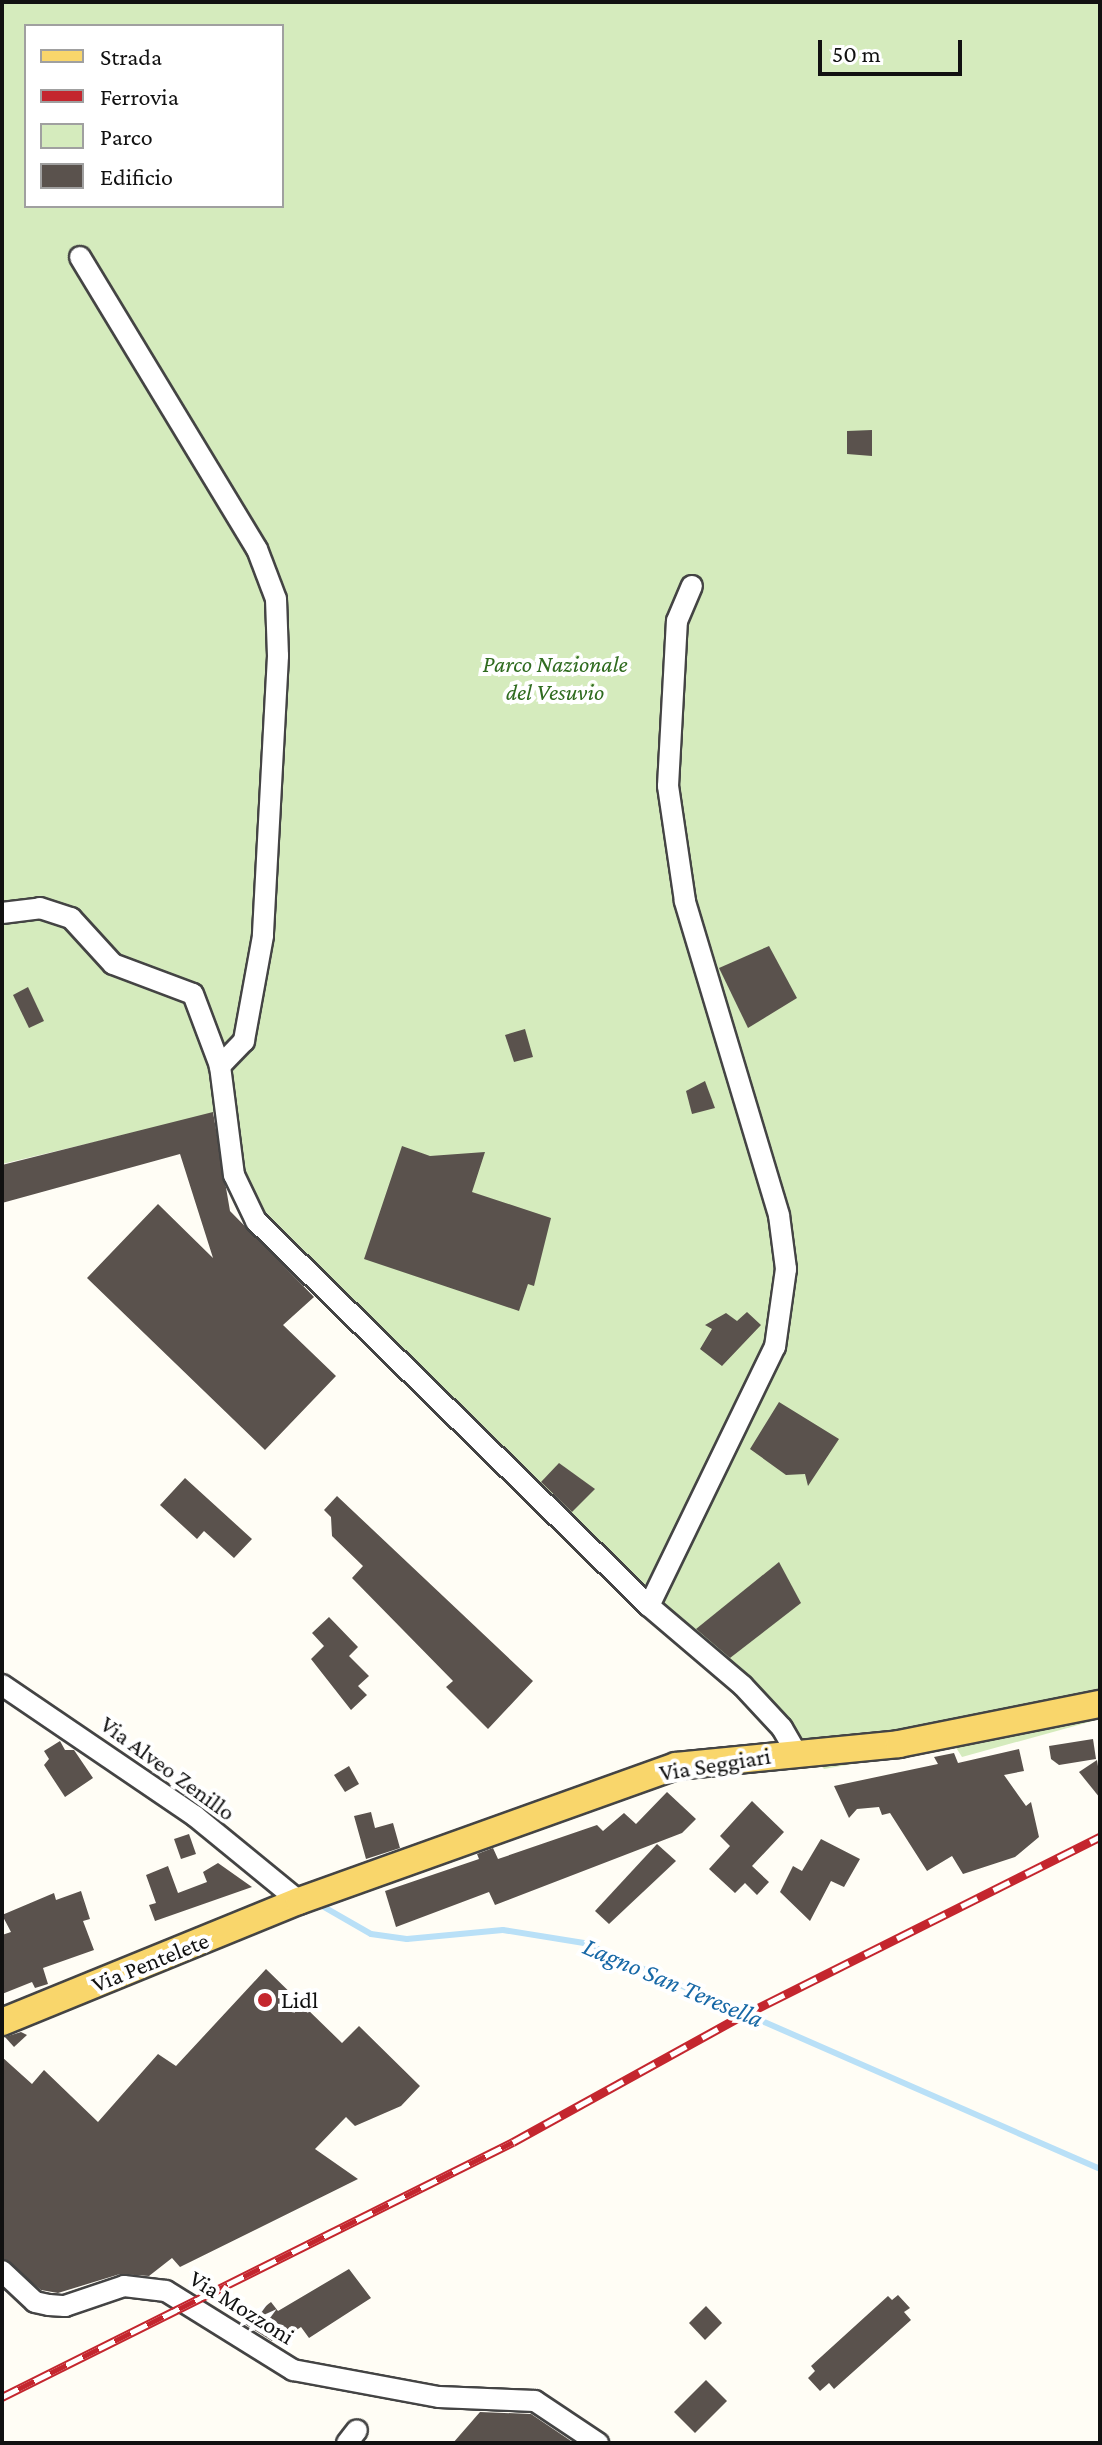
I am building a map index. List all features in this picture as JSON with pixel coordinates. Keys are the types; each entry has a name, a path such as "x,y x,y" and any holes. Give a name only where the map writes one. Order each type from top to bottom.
{"main road":[{"name":"Via Seggiari","path":"299,1901 676,1766 899,1744 1100,1704"},
{"name":"Via Pentelete","path":"2,2022 299,1901"}],"street":[{"path":"80,257 257,549 276,599 278,656 263,936 244,1041 220,1066"},
{"path":"649,1606 775,1347 786,1269 779,1215 685,901 668,786 677,621 692,586"},
{"path":"2,913 40,908 71,918 113,964 193,994 220,1066 234,1175 256,1221 649,1606 743,1686 782,1728 796,1752"},
{"name":"Via Alveo Zenillo","path":"2,1685 195,1816 299,1901"},
{"name":"Via Mozzoni","path":"2,2271 35,2302 49,2305 65,2306 124,2286 166,2291 293,2370 439,2397 535,2401 598,2443"}],"green space":[{"name":"Parco Nazionale del Vesuvio","path":"2,2 1100,2 1100,1719 962,1757 955,1746 824,1769 767,1704 240,1203 225,1111 2,1164"}],"building":[{"path":"872,430 872,456 847,454 847,431"},
{"path":"769,946 797,998 748,1028 719,968"},
{"path":"28,987 44,1021 29,1028 13,995"},
{"path":"525,1029 533,1057 514,1062 505,1035"},
{"path":"705,1081 715,1108 692,1114 686,1091"},
{"path":"213,1112 230,1211 314,1297 283,1325 336,1376 265,1450 87,1278 158,1204 213,1258 180,1154 2,1203 2,1165"},
{"path":"402,1146 430,1156 485,1152 472,1192 551,1218 534,1286 528,1284 519,1311 364,1259"},
{"path":"747,1312 761,1325 722,1366 700,1349 712,1329 705,1325 726,1313 737,1321"},
{"path":"779,1402 839,1439 808,1486 805,1474 786,1475 750,1449"},
{"path":"559,1463 595,1489 572,1512 541,1482"},
{"path":"185,1478 252,1539 234,1558 204,1531 197,1539 160,1505"},
{"path":"337,1496 533,1681 488,1729 446,1687 453,1681 352,1578 363,1566 332,1536 331,1517 324,1510"},
{"path":"779,1562 801,1603 730,1658 696,1629"},
{"path":"329,1617 358,1647 349,1656 369,1676 358,1686 367,1695 351,1710 311,1659 324,1646 312,1633"},
{"path":"1093,1739 1096,1759 1059,1765 1051,1759 1049,1746"},
{"path":"60,1741 65,1750 74,1750 93,1778 65,1797 44,1765 49,1759 44,1751"},
{"path":"1019,1749 1024,1771 1004,1775 1026,1806 1031,1802 1039,1837 1015,1857 963,1874 952,1856 927,1871 890,1813 882,1815 879,1807 857,1809 849,1818 834,1786 938,1764 934,1757 954,1753 958,1763"},
{"path":"1097,1760 1100,1779 1100,1798 1079,1772"},
{"path":"349,1766 359,1784 345,1792 334,1775"},
{"path":"667,1792 696,1819 682,1833 495,1905 489,1892 396,1927 385,1891 479,1859 477,1854 493,1848 498,1859 597,1825 603,1831 624,1813 636,1824"},
{"path":"752,1801 784,1832 752,1866 769,1882 757,1895 745,1883 735,1893 709,1869 730,1846 720,1836"},
{"path":"371,1812 375,1828 393,1823 400,1848 366,1859 354,1816"},
{"path":"189,1834 196,1854 181,1859 174,1839"},
{"path":"821,1839 860,1859 844,1887 831,1881 810,1921 780,1892 793,1866 802,1871"},
{"path":"657,1844 676,1861 609,1924 595,1911"},
{"path":"218,1863 252,1887 155,1921 149,1905 156,1903 146,1875 168,1866 178,1893 207,1882 203,1872"},
{"path":"81,1891 90,1919 83,1921 94,1950 43,1968 48,1984 35,1988 32,1982 2,1994 2,1935 11,1932 2,1915 54,1893 56,1900"},
{"path":"266,1969 342,2043 359,2026 420,2086 401,2106 355,2126 346,2117 315,2149 358,2179 180,2267 172,2258 149,2276 120,2274 58,2293 41,2290 2,2258 2,2057 32,2084 44,2070 98,2122 158,2054 176,2066"},
{"path":"21,2032 27,2035 14,2047 5,2037"},
{"path":"349,2269 371,2298 309,2338 301,2327 295,2331 292,2326 272,2341 243,2323 271,2302 278,2311"},
{"path":"898,2295 910,2308 904,2312 911,2320 834,2389 829,2383 820,2391 808,2378 815,2371 811,2366 888,2296 892,2300"},
{"path":"706,2306 722,2323 705,2340 689,2323"},
{"path":"706,2380 727,2401 695,2433 674,2412"},
{"path":"480,2412 531,2414 574,2443 453,2443"}],"waterway":[{"name":"Lagno San Teresella","path":"317,1903 371,1934 407,1939 503,1930 584,1943 1100,2169"}],"railway":[{"path":"2,2397 513,2142 736,2019 1100,1837"}],"place":[{"name":"Lidl","path":"265,2000"}]}
